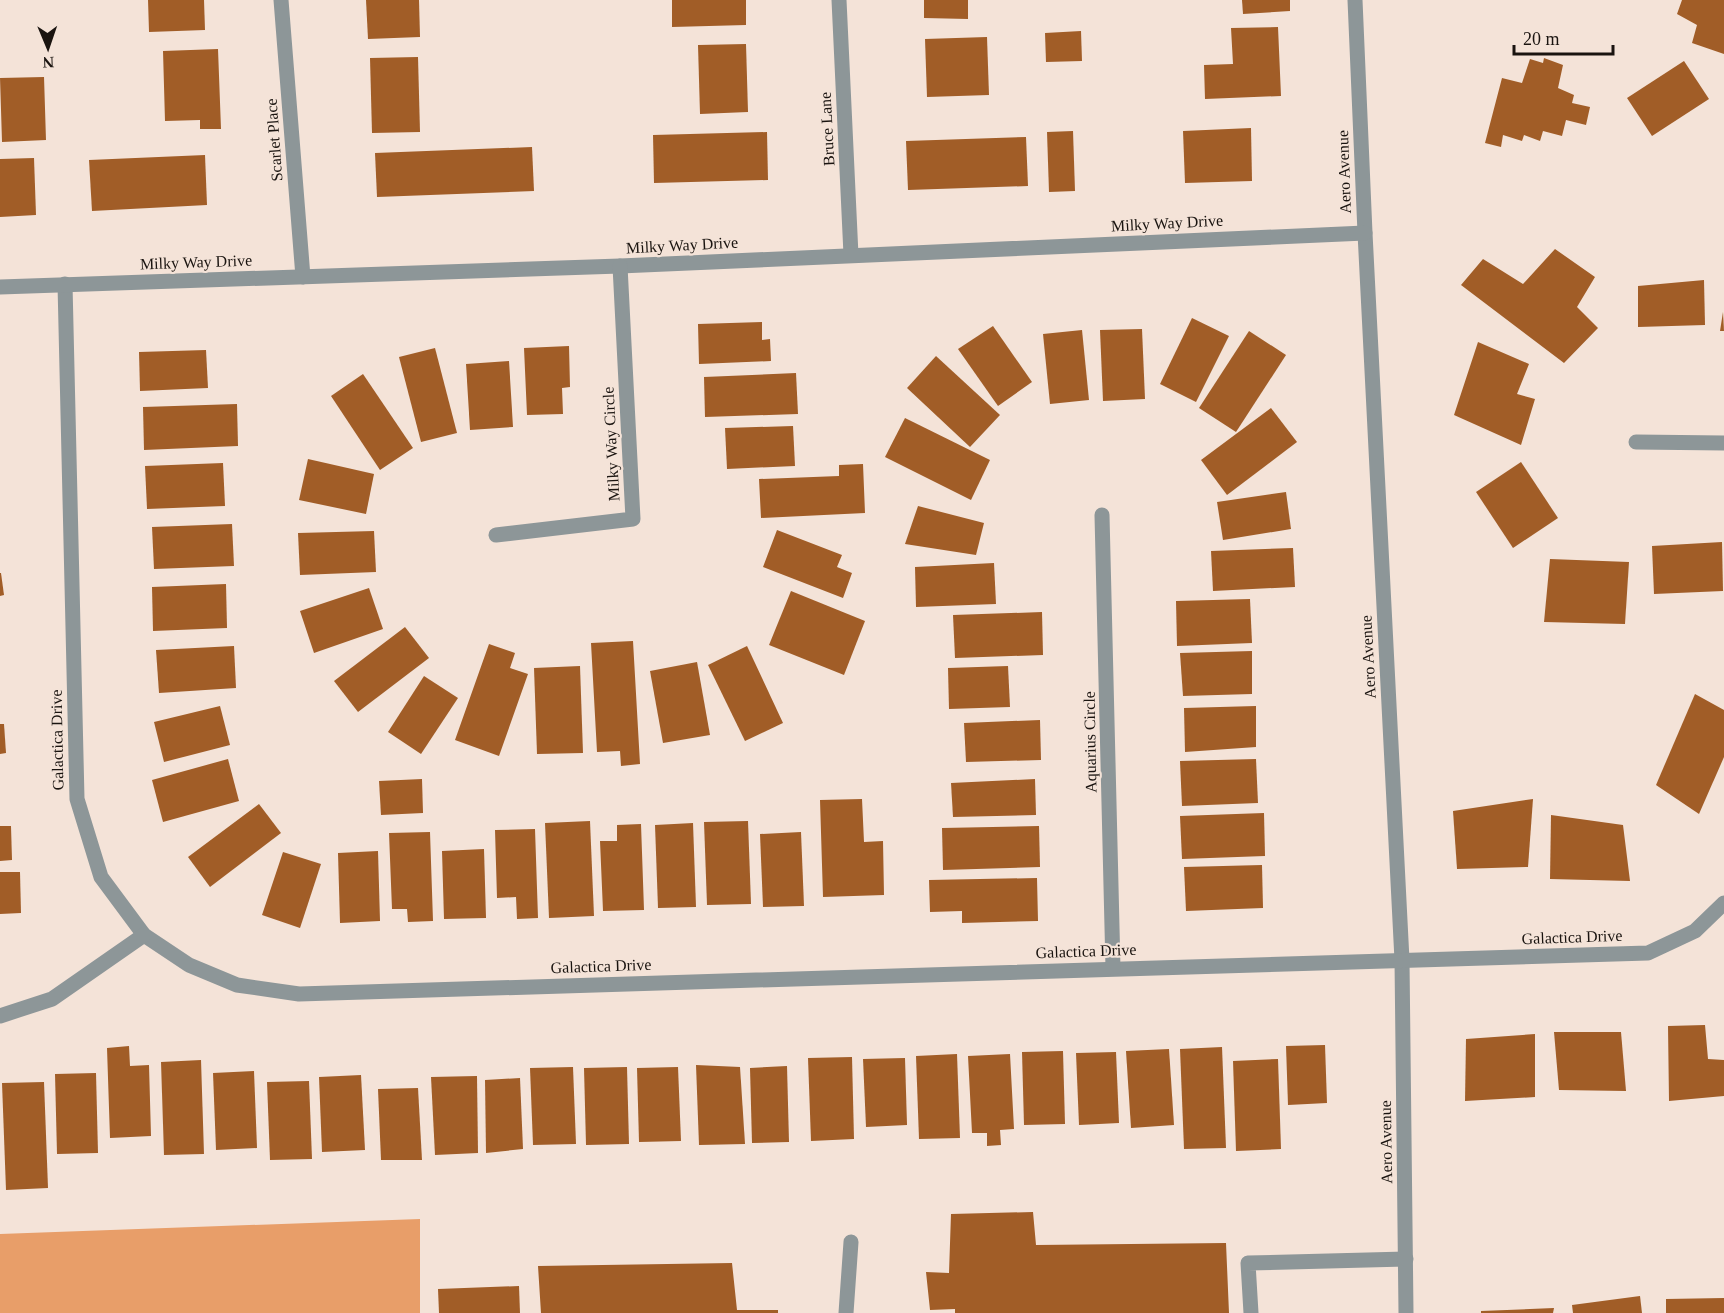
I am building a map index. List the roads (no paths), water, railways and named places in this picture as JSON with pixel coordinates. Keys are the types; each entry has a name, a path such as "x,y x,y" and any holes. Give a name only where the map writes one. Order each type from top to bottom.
{"street":[{"name":"Scarlet Place","path":"281,0 303,277"},
{"name":"Bruce Lane","path":"839,0 851,255"},
{"name":"Aero Avenue","path":"1355,0 1402,960 1406,1313"},
{"name":"Milky Way Drive","path":"0,287 620,266 1365,233"},
{"name":"Milky Way Circle","path":"496,535 633,519 620,266"},
{"name":"Galactica Drive","path":"65,284 77,800 101,877 144,935 189,965 237,985 298,994 1648,953 1695,931 1724,903"},
{"path":"1636,442 1724,443"},
{"name":"Aquarius Circle","path":"1102,514 1113,968"},
{"path":"0,1016 52,999 144,935"},
{"path":"846,1313 851,1242"},
{"path":"1251,1313 1248,1263 1406,1259"}]}
